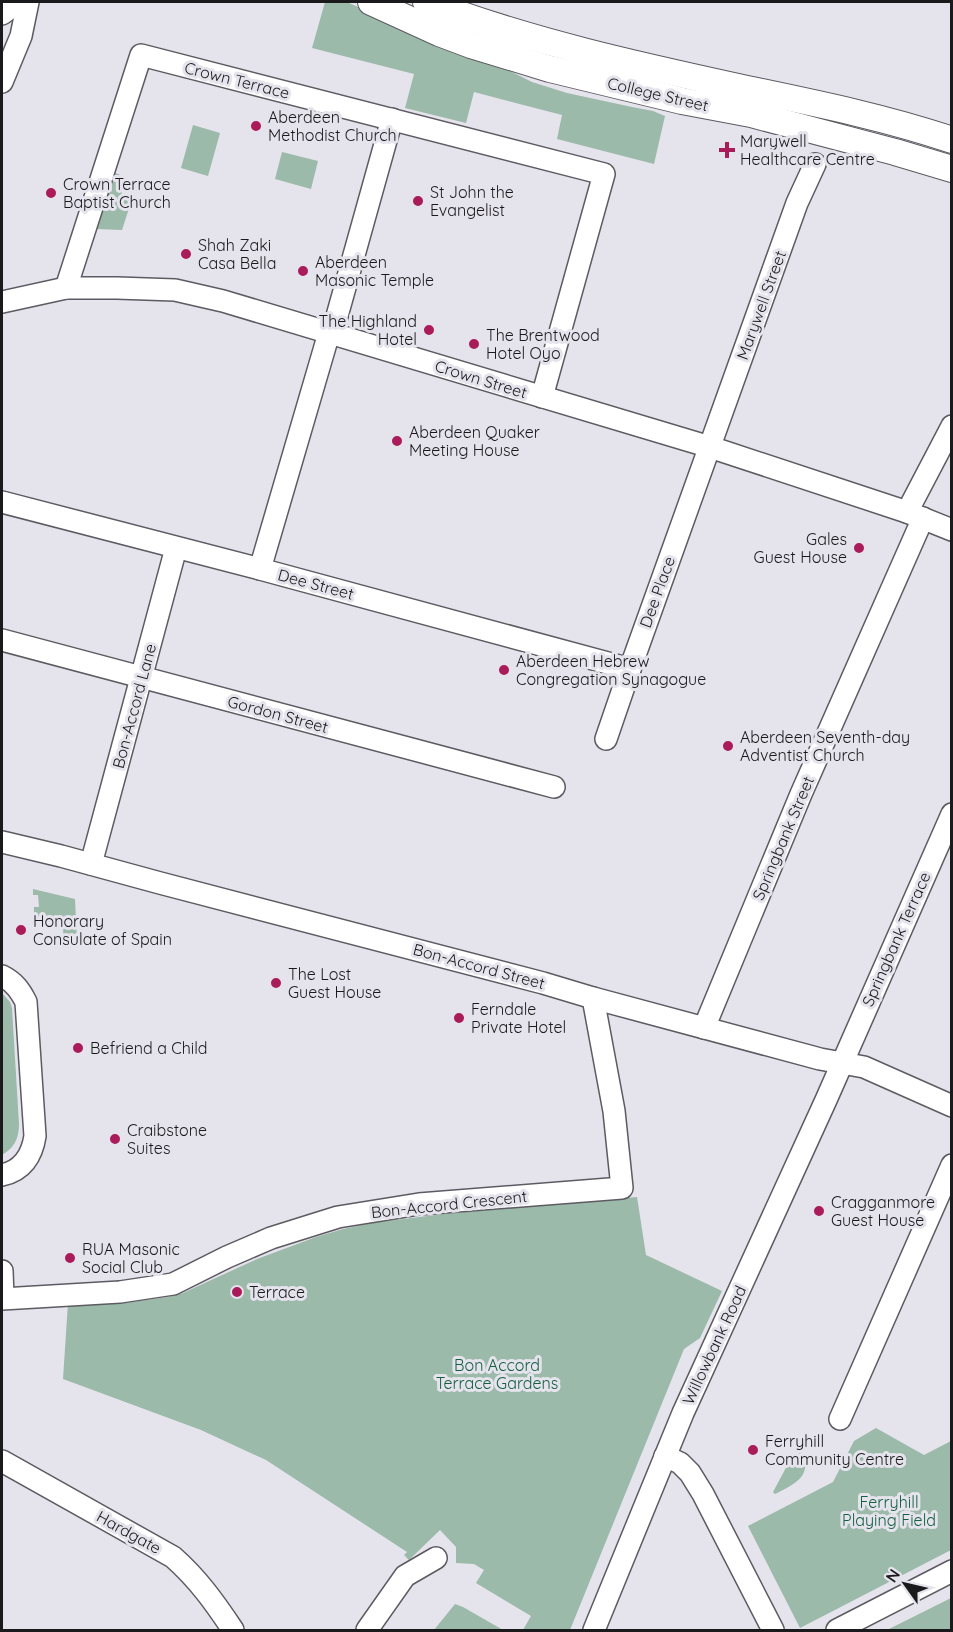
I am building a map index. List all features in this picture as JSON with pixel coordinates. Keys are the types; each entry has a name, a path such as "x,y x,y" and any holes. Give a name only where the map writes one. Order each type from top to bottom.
{"main road":[{"name":"College Street","path":"371,2 471,45 550,69 660,96 760,116 895,152 951,170"},
{"name":"College Street","path":"426,2 548,41 818,103 890,121 951,140"}],"street":[{"path":"2,14 18,2"},
{"path":"2,82 21,36 28,2"},
{"name":"Crown Terrace","path":"66,288 141,55 604,174 542,397"},
{"path":"260,569 392,119"},
{"name":"Marywell Street","path":"710,447 797,203 815,164"},
{"name":"Crown Street","path":"2,302 66,288 175,290 223,302 710,447 915,515 951,530"},
{"name":"Springbank Street","path":"704,1028 951,426"},
{"name":"Dee Place","path":"606,739 710,447"},
{"name":"Dee Street","path":"2,502 630,669"},
{"name":"Bon-Accord Lane","path":"91,864 176,548"},
{"name":"Gordon Street","path":"2,640 554,787"},
{"name":"Springbank Terrace","path":"842,1063 951,814"},
{"name":"Bon-Accord Street","path":"2,842 543,983 820,1059 864,1067 951,1106"},
{"path":"2,976 20,990 26,1002 35,1136 33,1147 24,1163 17,1169 2,1175"},
{"name":"Bon-Accord Crescent","path":"2,1298 120,1292 173,1284 226,1257 271,1238 338,1217 419,1204 622,1188 614,1111 593,998"},
{"name":"Willowbank Road","path":"594,1630 699,1377 842,1063"},
{"path":"840,1419 951,1165"},
{"path":"2,1271 2,1298"},
{"path":"665,1456 680,1462 699,1487 774,1630"},
{"name":"Hardgate","path":"2,1461 173,1557 202,1586 233,1630"},
{"path":"366,1630 405,1576 436,1558"},
{"path":"837,1630 951,1570"}],"green space":[{"path":"325,2 347,2 432,41 504,68 532,82 567,93 653,111 665,116 654,164 557,139 562,115 474,92 466,123 405,108 414,74 312,48"},
{"path":"193,125 220,133 208,176 181,168"},
{"path":"282,152 318,161 311,189 275,179"},
{"path":"115,173 126,177 121,195 132,199 122,230 97,229"},
{"path":"33,889 75,899 77,942 64,943 62,916 34,917 34,907 39,907 38,895 33,895"},
{"path":"2,993 12,1008 19,1124 15,1142 2,1155"},
{"name":"Bon Accord Terrace Gardens","path":"637,1197 646,1255 722,1291 700,1338 684,1349 570,1630 523,1630 531,1616 476,1583 484,1570 474,1564 456,1563 456,1547 440,1530 409,1560 404,1555 407,1552 266,1460 201,1430 63,1379 68,1303 125,1303 168,1297 183,1293 257,1259 316,1237 372,1223 443,1214"},
{"name":"Ferryhill Playing Field","path":"876,1428 924,1455 951,1441 951,1550 800,1628 748,1526 833,1482 854,1441"},
{"path":"801,1450 805,1466 804,1473 795,1483 775,1494 773,1492 789,1462 793,1464"},
{"path":"951,1598 951,1630 887,1630"},
{"path":"455,1604 463,1607 503,1630 434,1630"}],"place":[{"name":"Aberdeen Methodist Church","path":"256,126"},
{"name":"Marywell Healthcare Centre","path":"727,150"},
{"name":"Crown Terrace Baptist Church","path":"51,193"},
{"name":"St John the Evangelist","path":"418,201"},
{"name":"Shah Zaki Casa Bella","path":"186,254"},
{"name":"Aberdeen Masonic Temple","path":"303,271"},
{"name":"The Highland Hotel","path":"429,330"},
{"name":"The Brentwood Hotel Oyo","path":"474,344"},
{"name":"Aberdeen Quaker Meeting House","path":"397,441"},
{"name":"Gales Guest House","path":"859,548"},
{"name":"Aberdeen Hebrew Congregation Synagogue","path":"504,670"},
{"name":"Aberdeen Seventh-day Adventist Church","path":"728,746"},
{"name":"Honorary Consulate of Spain","path":"21,930"},
{"name":"The Lost Guest House","path":"276,983"},
{"name":"Ferndale Private Hotel","path":"459,1018"},
{"name":"Befriend a Child","path":"78,1048"},
{"name":"Craibstone Suites","path":"115,1139"},
{"name":"Cragganmore Guest House","path":"819,1211"},
{"name":"RUA Masonic Social Club","path":"70,1258"},
{"name":"Terrace","path":"237,1292"},
{"name":"Ferryhill Community Centre","path":"753,1450"}]}
